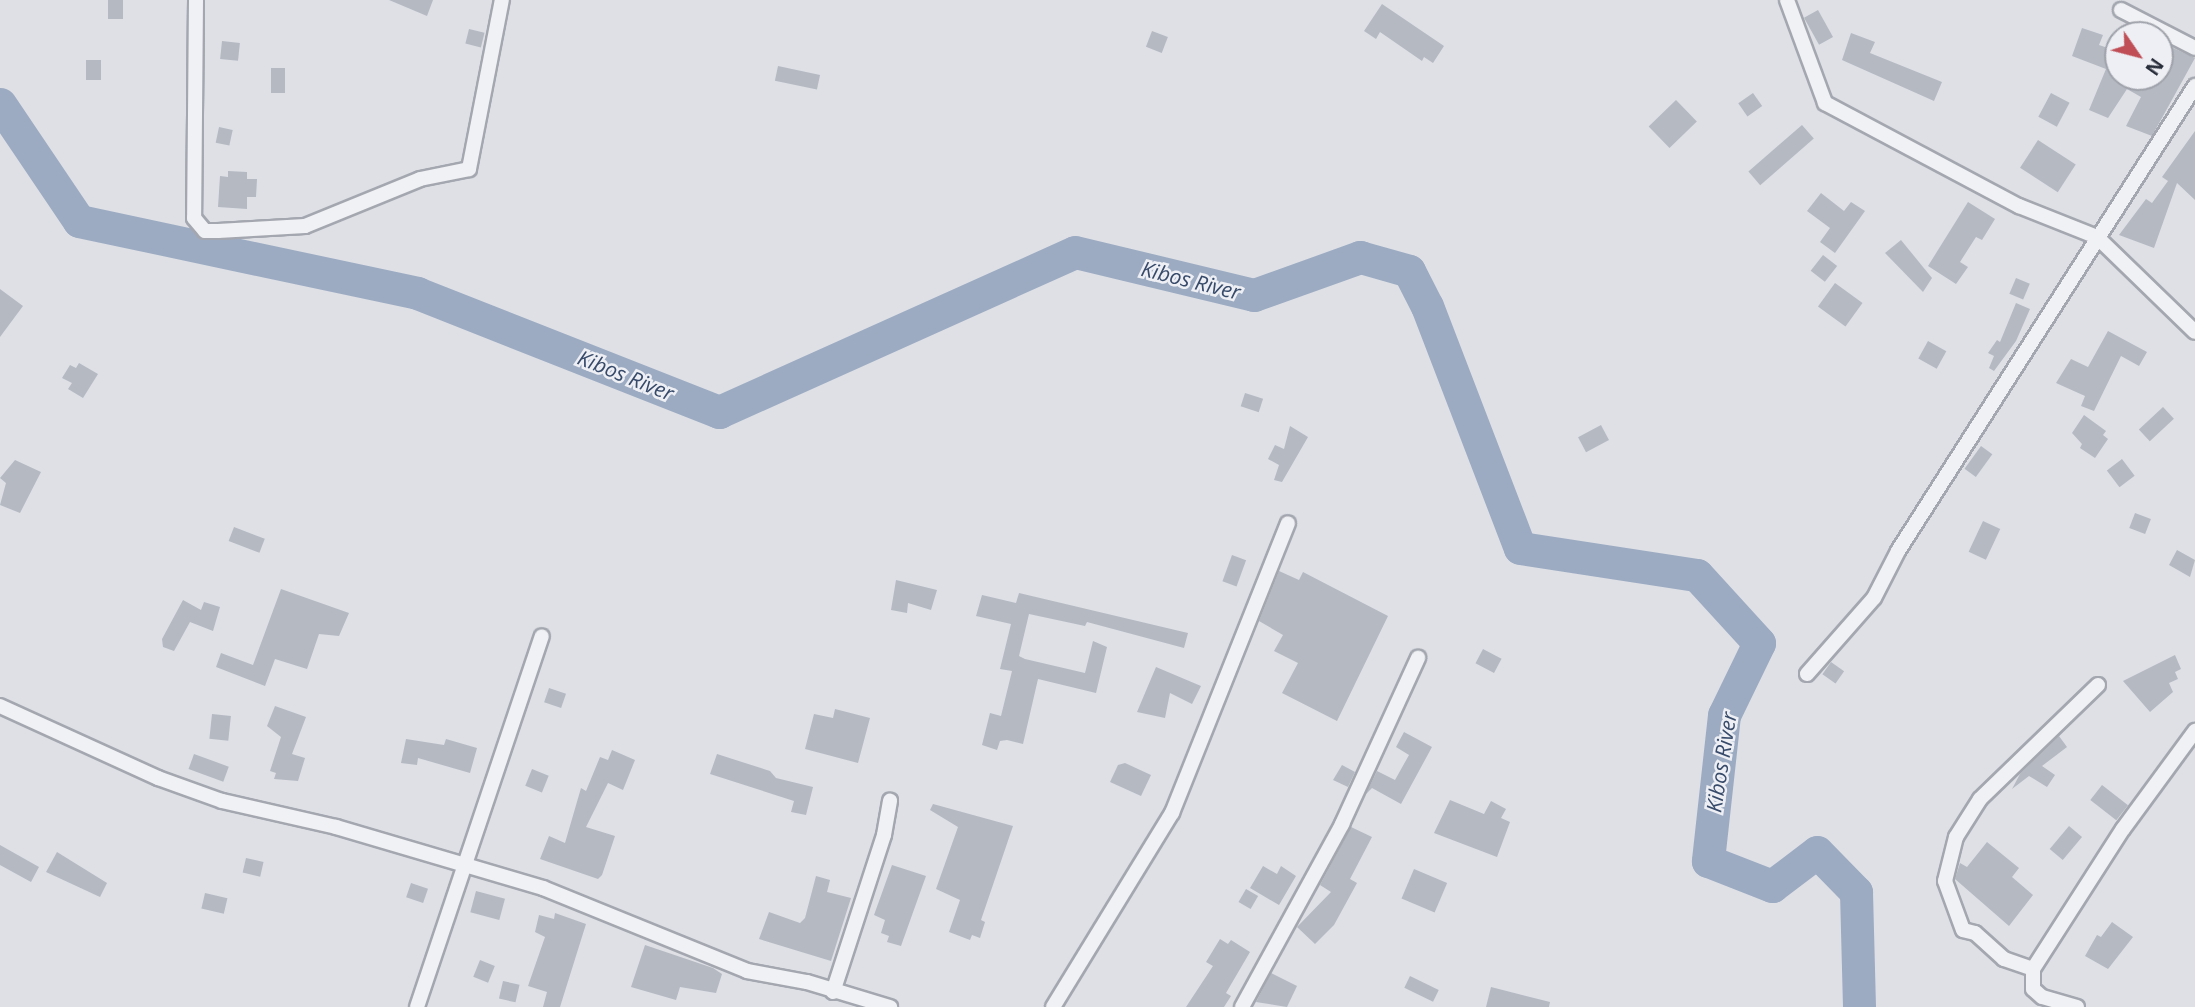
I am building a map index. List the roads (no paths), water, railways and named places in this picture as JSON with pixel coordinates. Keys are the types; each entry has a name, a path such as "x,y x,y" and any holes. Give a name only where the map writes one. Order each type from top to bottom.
{"street":[{"path":"196,0 194,218 205,231 305,226 420,178 469,169 502,0"},
{"path":"1787,0 1817,86 1832,108 2019,206 2097,237 2195,332"},
{"path":"2122,10 2195,48"},
{"path":"1807,674 1874,598 1898,551 2195,86"},
{"path":"1053,1007 1172,813 1288,523"},
{"path":"417,1007 542,636"},
{"path":"1241,1007 1342,824 1418,658"},
{"path":"2033,969 2004,960 1975,933 1963,930 1947,896 1948,866 1956,837 1980,799 2098,685"},
{"path":"0,705 158,778 222,801 337,827 542,888 747,971 890,1007"},
{"path":"2077,1007 2042,997 2033,989 2033,969 2123,829 2195,731"},
{"path":"833,992 884,835 890,801"}],"waterway":[{"name":"Kibos River","path":"0,104 79,221 417,293 719,412 1075,252 1254,295 1360,257 1409,271 1427,306 1520,548 1697,575 1759,643 1724,715 1708,861 1772,886 1817,852 1856,892 1859,1007"}]}
